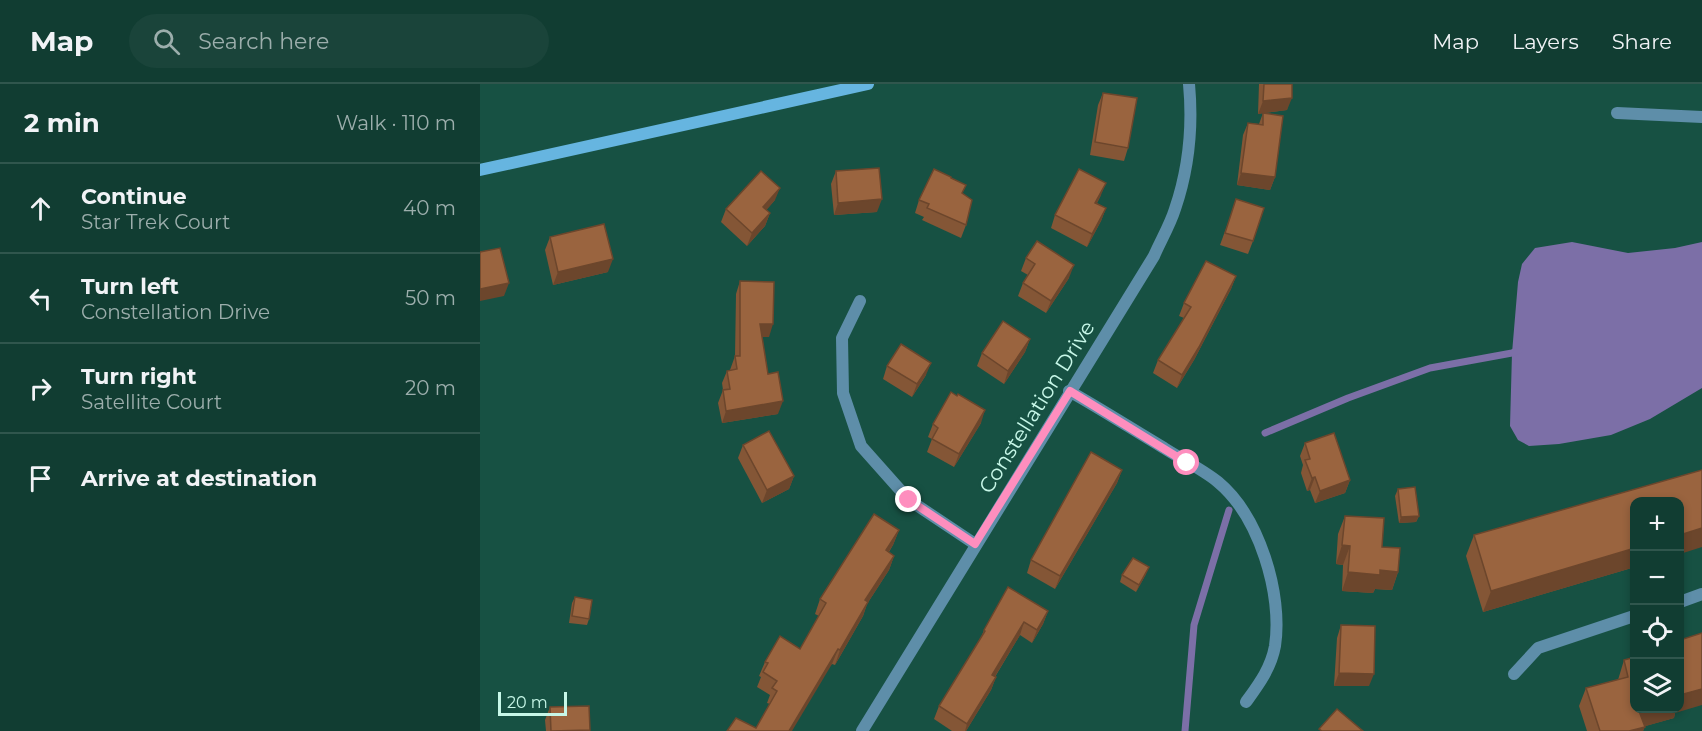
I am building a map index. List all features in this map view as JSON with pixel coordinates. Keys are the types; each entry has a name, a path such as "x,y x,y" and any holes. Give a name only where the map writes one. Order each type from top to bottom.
{"street":[{"path":"480,170 868,84"},
{"name":"Constellation Drive","path":"862,731 1154,256 1175,210 1185,172 1190,140 1189,84"},
{"path":"1617,113 1702,117"},
{"path":"860,301 842,338 843,393 861,446 909,500 975,544"},
{"path":"1070,391 1218,483 1247,517 1266,562 1276,616 1275,646 1264,678 1246,702"},
{"path":"1684,601 1702,594"},
{"path":"1514,674 1538,648 1630,618"}],"shaded area":[{"path":"1572,242 1628,253 1675,248 1702,242 1702,388 1650,419 1611,435 1559,444 1529,446 1518,440 1510,426 1512,353 1518,282 1522,264 1535,248"}],"building":[{"path":"1264,84 1292,84 1292,98 1263,101"},
{"path":"1103,93 1137,98 1128,148 1095,142"},
{"path":"1263,113 1283,116 1275,177 1241,173 1248,123 1263,125"},
{"path":"879,168 882,199 838,203 836,171"},
{"path":"934,169 966,185 962,193 972,200 966,225 927,208 929,204 919,200"},
{"path":"1079,169 1106,183 1095,203 1106,208 1092,234 1055,215"},
{"path":"761,171 780,188 763,207 770,213 752,233 726,209"},
{"path":"1236,199 1264,208 1253,241 1225,233"},
{"path":"604,224 613,259 558,272 550,237"},
{"path":"1037,241 1074,265 1051,301 1023,283 1035,264 1026,258"},
{"path":"500,248 509,283 480,289 480,252"},
{"path":"1206,261 1236,276 1182,375 1158,360 1191,307 1184,303"},
{"path":"740,281 774,282 773,324 760,324 768,374 778,372 783,401 726,411 723,390 730,389 727,371 737,369 735,356 740,356"},
{"path":"1003,321 1030,339 1008,371 982,353"},
{"path":"901,344 931,363 917,384 887,366"},
{"path":"951,392 985,410 959,454 932,439 938,428 933,424"},
{"path":"769,431 794,476 767,490 743,445"},
{"path":"1334,433 1350,480 1320,491 1305,460 1310,459 1305,443"},
{"path":"1091,452 1122,470 1060,576 1031,560"},
{"path":"1702,470 1702,528 1684,534 1684,497 1630,497 1630,549 1491,591 1474,535"},
{"path":"1415,487 1419,516 1401,517 1398,489"},
{"path":"874,514 899,530 886,550 894,556 865,600 868,602 789,731 727,731 736,718 756,728 777,691 772,688 777,681 763,672 768,663 765,662 780,636 800,649 826,603 820,599"},
{"path":"1345,516 1384,518 1382,547 1400,548 1398,572 1380,570 1380,575 1348,572 1350,546 1342,545"},
{"path":"1133,558 1149,567 1139,585 1122,575"},
{"path":"1008,587 1048,611 1037,630 1024,622 992,675 996,677 967,724 939,706 985,631"},
{"path":"575,597 592,600 589,619 572,616"},
{"path":"1341,625 1375,626 1374,674 1339,673"},
{"path":"1702,633 1702,689 1684,694 1684,659 1684,639"},
{"path":"1630,658 1630,713 1640,713 1645,727 1629,731 1600,731 1586,688 1628,677 1624,660"},
{"path":"589,706 590,730 551,731 550,707"},
{"path":"1337,709 1363,731 1322,731 1319,729"}],"waterway":[{"path":"1265,433 1348,398 1430,368 1519,350"},
{"path":"1185,731 1194,625 1229,510"}],"route":[{"path":"909,500 975,544 1070,391 1187,463"}]}
